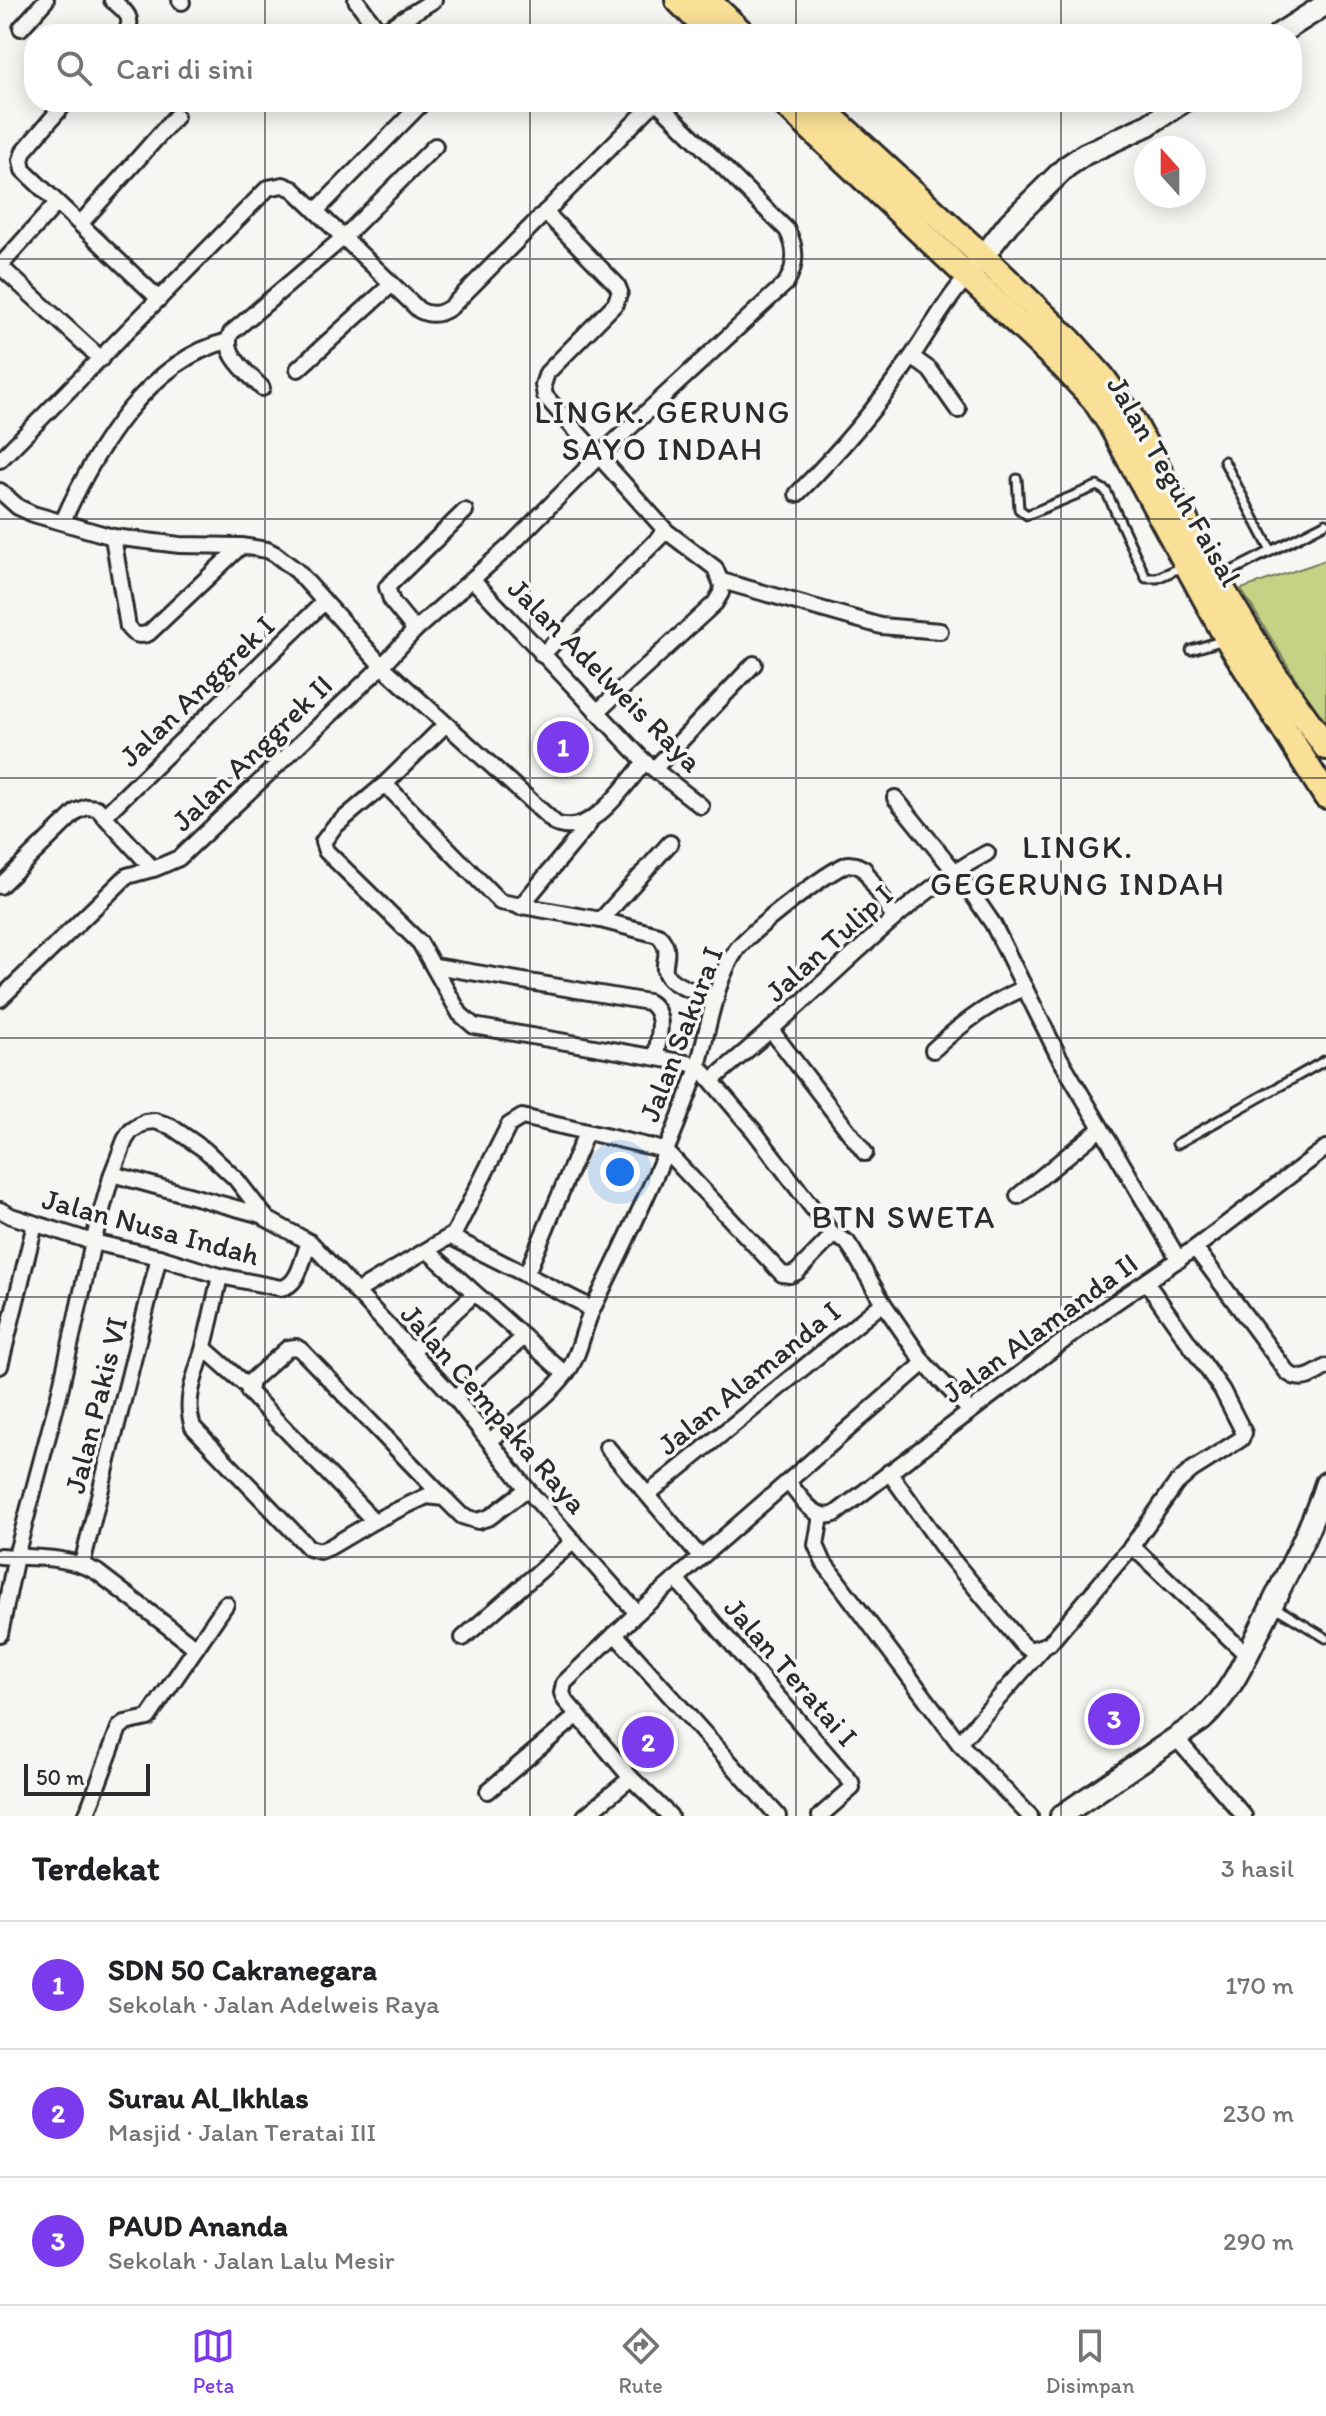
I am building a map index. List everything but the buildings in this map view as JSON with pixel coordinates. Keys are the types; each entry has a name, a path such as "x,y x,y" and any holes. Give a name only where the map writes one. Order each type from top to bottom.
{"highway":[{"path":"678,0 716,24"},
{"path":"707,0 723,24"},
{"name":"Jalan Teguh Faisal","path":"797,112 851,151 975,266 1070,341 1102,377 1130,416 1196,560 1326,796"},
{"name":"Jalan Teguh Faisal","path":"822,112 851,151"},
{"name":"Jalan Teguh Faisal","path":"1237,633 1274,674 1326,747"}],"street":[{"path":"25,24 46,0"},
{"path":"112,0 126,12 127,24"},
{"path":"356,0 373,24"},
{"path":"395,24 434,0"},
{"path":"1295,24 1326,4"},
{"path":"21,28 24,25"},
{"path":"58,112 21,157 25,173 159,299"},
{"path":"316,211 413,112"},
{"path":"0,460 268,188 279,185 290,187 419,310 431,314 443,312 646,112"},
{"name":"Jalan Adelweis Raya","path":"382,666 415,630 473,580 598,457 786,283 794,264 793,243 782,224 666,112"},
{"path":"797,494 851,438 912,357 947,301 1009,223 1066,167 1085,154 1148,125 1168,112"},
{"path":"81,223 176,116"},
{"path":"262,388 230,352 228,341 231,333 344,237 435,146"},
{"path":"57,203 0,266 101,359"},
{"path":"545,212 617,285 620,292 615,304 552,367 543,381 544,392 552,405 666,531 715,568 722,581 721,593 715,603 597,712"},
{"path":"298,369 391,285"},
{"path":"63,521 97,453 126,413 182,362 202,348 228,341"},
{"path":"912,357 930,370 958,410"},
{"path":"0,491 25,511 113,537 180,545 241,546 275,554 297,571 382,666 551,821 573,827 593,819"},
{"path":"415,630 392,602 387,587 465,511"},
{"path":"542,655 666,531"},
{"path":"113,537 128,627 134,634 140,635 149,633 241,546"},
{"name":"Jalan Adelweis Raya","path":"473,580 650,765 701,806"},
{"path":"722,581 881,626 921,632 940,631"},
{"name":"Jalan Anggrek I","path":"0,886 79,810 89,806 100,812 324,602"},
{"path":"520,907 593,819 754,664"},
{"name":"Jalan Anggrek II","path":"0,999 127,876 179,858 382,666"},
{"path":"445,725 385,784 344,817 323,842 329,854 420,943 460,1014 469,1023 479,1028 698,1065 833,1235 847,1242 924,1363 970,1411"},
{"path":"385,784 495,899 520,907 601,920 658,935 667,948 665,970 669,979 716,999"},
{"path":"895,798 993,924 1058,1055 1179,1260"},
{"path":"100,812 153,869"},
{"path":"601,920 670,843"},
{"name":"Jalan Tulip I","path":"712,1080 894,918 954,870 987,853"},
{"name":"Jalan Sakura I","path":"565,1374 665,1150 698,1065 716,999 737,950 754,931 845,865 854,864 864,869 894,918"},
{"path":"435,966 648,1002 657,1008 660,1017 656,1057"},
{"path":"933,1050 986,1009 1025,988"},
{"path":"771,1030 865,1153"},
{"path":"356,1292 454,1234 513,1120 525,1116 665,1150 780,1273 788,1275 797,1272 833,1235"},
{"path":"0,1634 16,1556 60,1391 93,1242 112,1174 128,1135 145,1122 155,1121 170,1126 205,1150 236,1179 265,1216"},
{"path":"1018,1196 1100,1129"},
{"path":"526,1275 586,1133"},
{"name":"Jalan Alamanda II","path":"821,1516 835,1514 1107,1308 1179,1260 1326,1148"},
{"path":"112,1174 265,1216"},
{"name":"Jalan Nusa Indah","path":"0,1210 93,1242 159,1257 220,1276 287,1288 295,1281 309,1242"},
{"name":"Jalan Cempaka Raya","path":"265,1216 309,1242 412,1351 455,1398 527,1489 637,1613"},
{"path":"0,1366 35,1224"},
{"path":"454,1234 582,1303 591,1312"},
{"path":"1195,1248 1292,1377 1307,1378 1326,1367"},
{"path":"428,1251 565,1374 490,1441"},
{"name":"Jalan Pakis VI","path":"82,1564 159,1257"},
{"path":"220,1276 190,1393 188,1409 193,1427 300,1541 320,1551 427,1496 444,1498"},
{"path":"959,1743 1132,1546 1176,1484 1192,1470 1241,1439 1244,1432 1222,1390 1146,1282"},
{"path":"412,1351 474,1294"},
{"name":"Jalan Alamanda I","path":"648,1494 883,1303"},
{"path":"455,1398 524,1337"},
{"path":"248,1387 263,1368 288,1348 296,1347 462,1516 478,1521 490,1517 527,1489"},
{"path":"204,1348 248,1387 251,1394 374,1521"},
{"path":"670,1816 631,1778 565,1700 562,1693 564,1683 700,1557 924,1363"},
{"path":"607,1447 700,1557"},
{"path":"889,1472 946,1552 1021,1643 1030,1650 1043,1648"},
{"path":"788,1482 821,1516 816,1545 824,1563 959,1743 1030,1816"},
{"path":"1061,1816 1211,1711 1247,1655 1301,1546 1326,1483"},
{"path":"463,1638 574,1541"},
{"path":"1132,1546 1247,1655"},
{"path":"0,1556 44,1557 82,1564 97,1572 196,1648"},
{"name":"Jalan Teratai I","path":"676,1579 853,1785 851,1791 820,1816"},
{"path":"86,1816 119,1728 125,1723 148,1718 226,1604"},
{"path":"615,1634 778,1816"},
{"path":"488,1791 578,1715"},
{"path":"1175,1737 1244,1816"},
{"path":"585,1816 631,1778"}],"lane":[{"path":"1224,461 1271,551"},
{"path":"1017,479 1019,509 1027,515 1101,486 1146,578 1157,578 1196,560"},
{"path":"1208,583 1326,523"},
{"path":"1191,650 1237,633"},
{"path":"1177,1144 1326,1060"},
{"path":"1271,1605 1326,1638"}],"green space":[{"path":"1326,560 1326,728 1241,589"}],"place":[{"name":"SDN 50 Cakranegara","path":"563,747"},
{"name":"PAUD Ananda","path":"1114,1719"},
{"name":"Surau Al_Ikhlas","path":"648,1742"}],"district":[{"name":"LINGK. GERUNG SAYO INDAH","path":"663,430"},
{"name":"LINGK. GEGERUNG INDAH","path":"1078,866"},
{"name":"BTN SWETA","path":"904,1217"}]}
